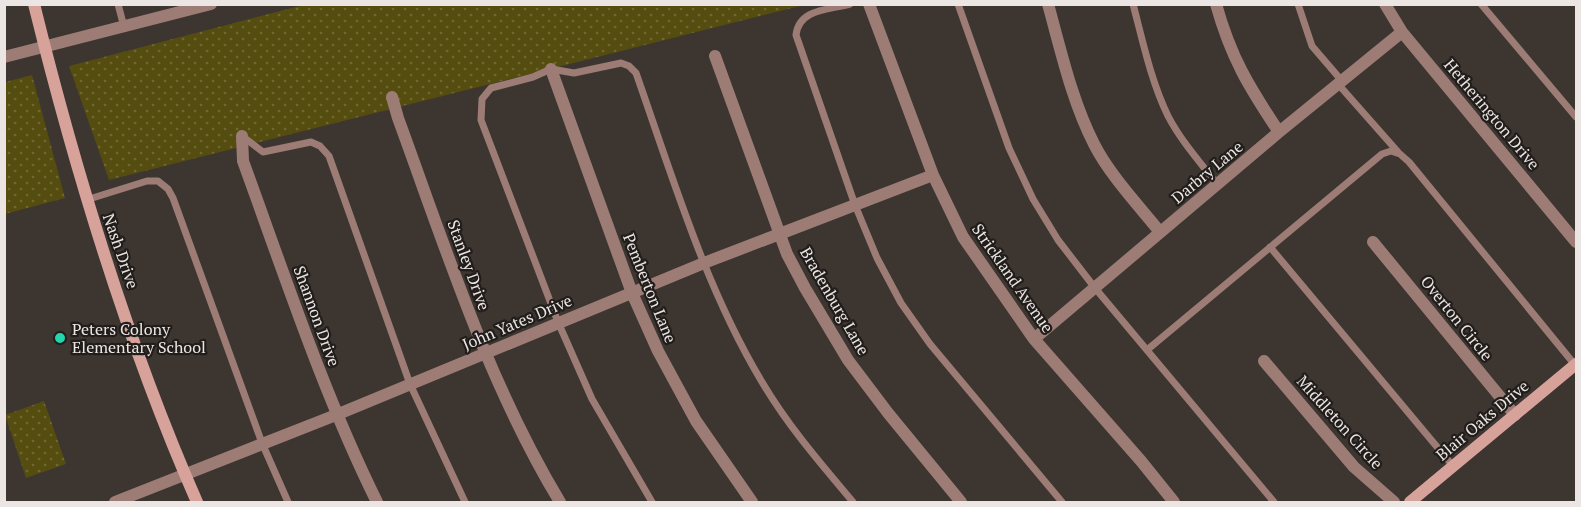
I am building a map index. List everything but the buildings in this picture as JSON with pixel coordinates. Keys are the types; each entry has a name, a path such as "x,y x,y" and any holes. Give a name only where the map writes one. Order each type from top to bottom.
{"street":[{"name":"Nash Drive","path":"34,4 86,200 130,327 197,502"},
{"name":"Strickland Avenue","path":"869,4 933,175 963,237 1034,339 1174,502"},
{"path":"1048,4 1074,93 1094,145 1119,181 1160,232"},
{"path":"1216,4 1225,38 1244,78 1279,132"},
{"name":"Hetherington Drive","path":"1385,4 1402,32 1576,242"},
{"path":"4,57 205,5"},
{"name":"Darbry Lane","path":"1034,339 1279,132 1402,32"},
{"name":"Bradenburg Lane","path":"715,56 787,254 848,360 888,414 961,502"},
{"name":"Pemberton Lane","path":"551,69 632,293 658,351 696,421 752,502"},
{"name":"Stanley Drive","path":"392,97 484,354 532,453 560,502"},
{"name":"Shannon Drive","path":"242,136 243,161 336,415 377,502"},
{"name":"John Yates Drive","path":"115,502 336,415 704,263 933,175"},
{"name":"Overton Circle","path":"1373,242 1515,415"},
{"name":"Middleton Circle","path":"1264,361 1354,467 1394,502"},
{"name":"Blair Oaks Drive","path":"1410,502 1576,364"}],"lane":[{"path":"118,4 124,27"},
{"path":"850,4 801,18 796,35 855,206 877,258 930,344 1062,502"},
{"path":"958,4 1009,148 1033,199 1058,240 1095,288 1274,502"},
{"path":"1133,4 1155,87 1185,144 1217,184"},
{"path":"1298,4 1312,46 1340,83 1417,171 1576,364"},
{"path":"1481,4 1576,117"},
{"path":"652,502 592,399 558,322 481,120 482,99 491,88 533,77 551,69 574,73 621,63 629,66 636,73 704,263 727,317 762,383 800,438 853,502"},
{"path":"242,136 264,152 311,142 320,146 328,156 410,384 465,502"},
{"path":"1147,350 1382,154 1391,151 1400,154"},
{"path":"86,200 147,181 158,181 168,189 262,443 288,502"},
{"path":"1270,247 1453,466"}],"shaded area":[{"path":"303,5 804,5 109,180 69,66"},
{"path":"32,75 65,198 5,214 5,82"},
{"path":"44,401 66,464 26,478 5,415"}],"place":[{"name":"Peters Colony Elementary School","path":"60,338"}]}
